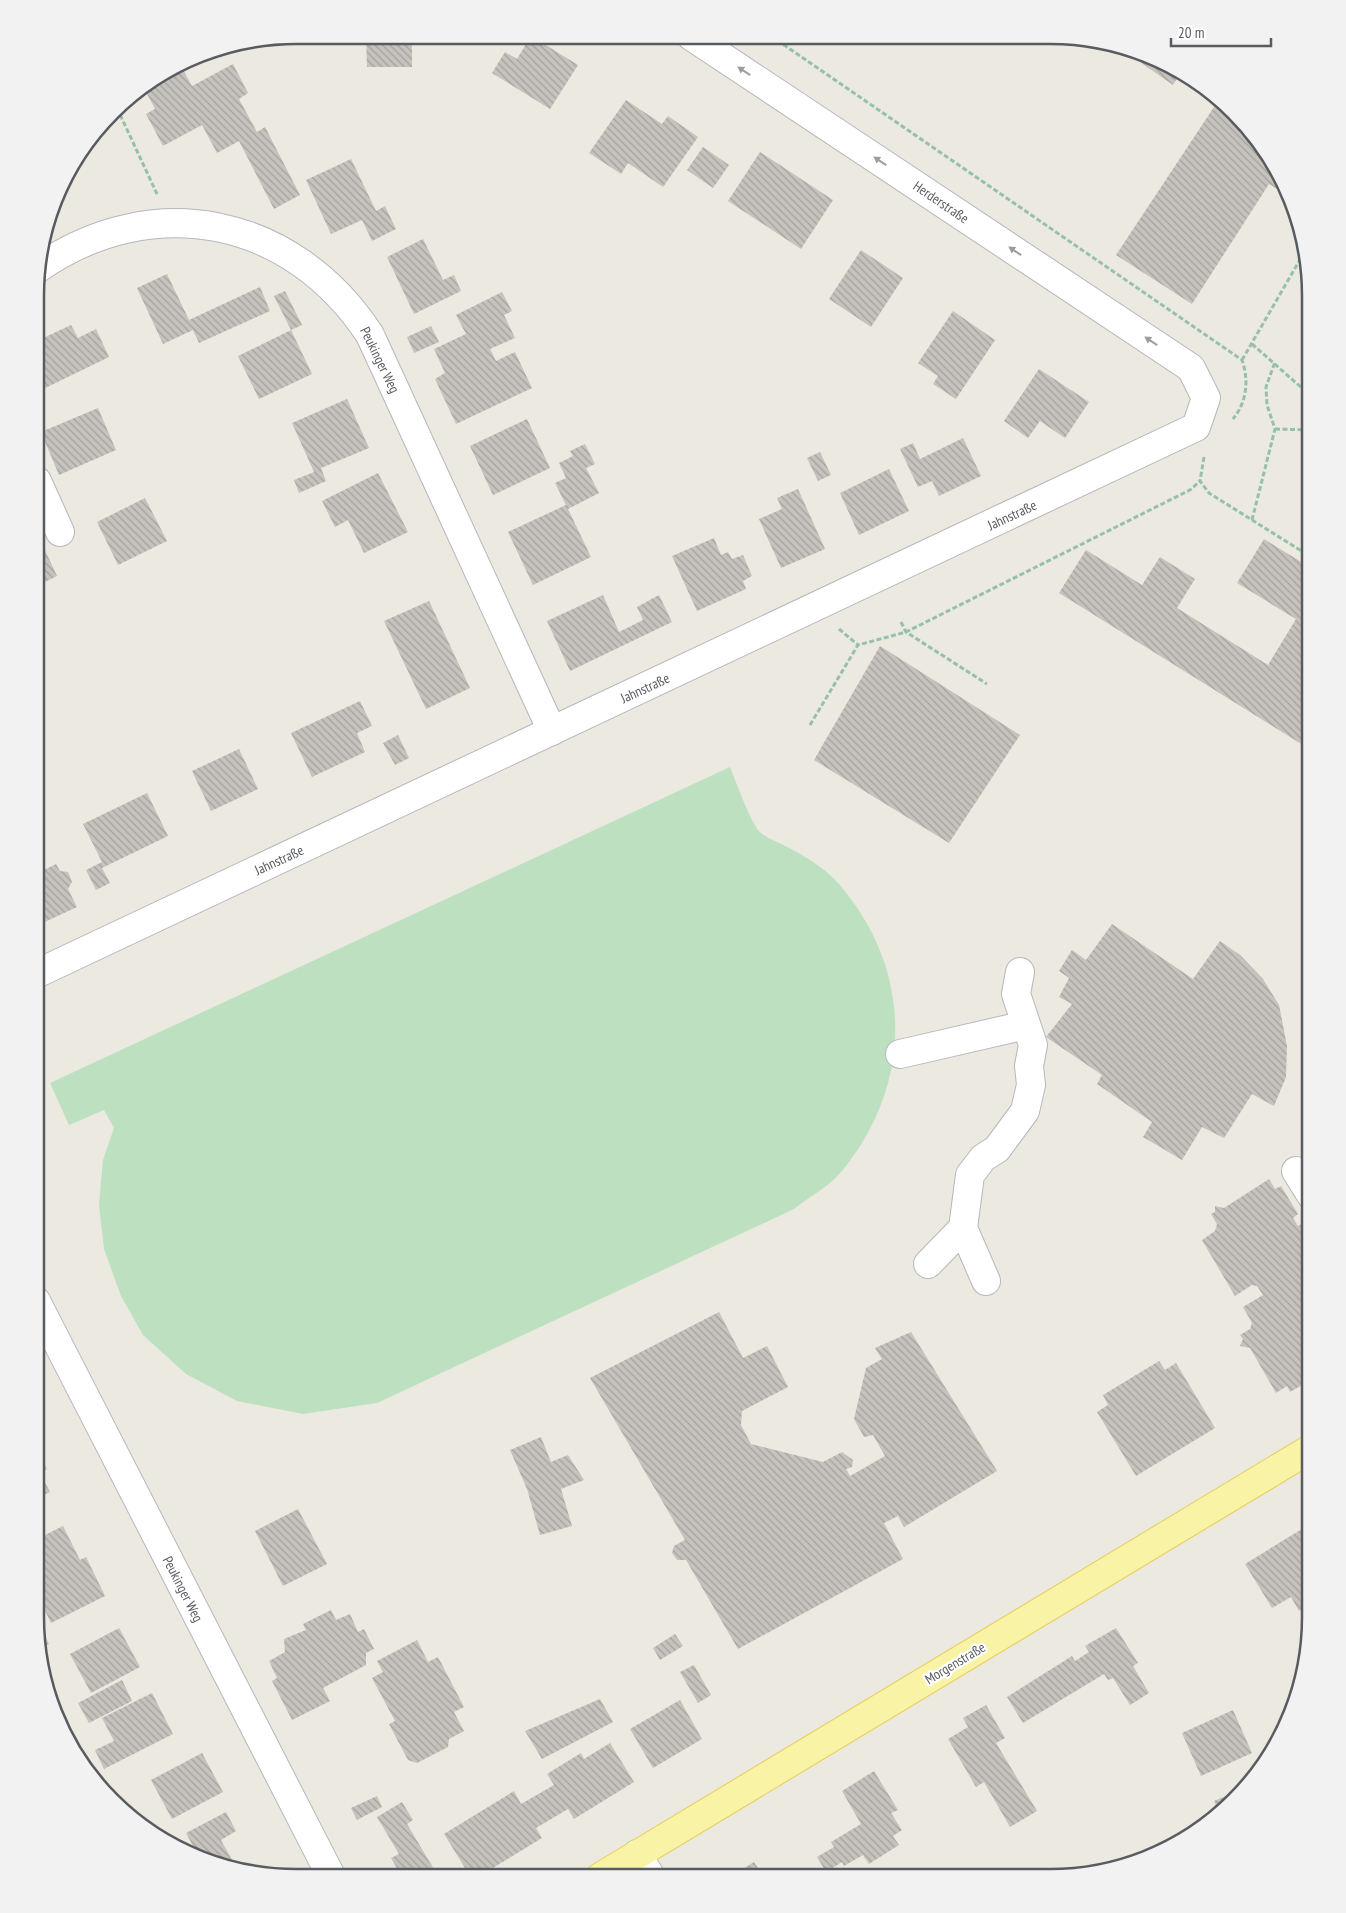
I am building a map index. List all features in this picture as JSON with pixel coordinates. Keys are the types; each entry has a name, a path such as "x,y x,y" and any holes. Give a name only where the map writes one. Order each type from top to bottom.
{"main road":[{"name":"Morgenstraße","path":"644,1866 1302,1454"}],"street":[{"name":"Herderstraße","path":"703,44 1191,368"},
{"name":"Peukinger Weg","path":"46,264 82,243 110,232 141,225 170,224 223,227 270,244 314,271 353,310 374,344 552,731"},
{"name":"Jahnstraße","path":"44,970 1196,427 1206,398 1191,368"},
{"path":"44,497 60,532"},
{"path":"986,1281 963,1228 970,1175 983,1158 997,1150 1025,1110 1031,1085 1028,1066 1033,1045 1016,994 1020,972"},
{"path":"900,1054 1026,1025"},
{"path":"1296,1171 1302,1181"},
{"path":"928,1264 963,1228"},
{"name":"Peukinger Weg","path":"44,1317 327,1869"}],"path":[{"path":"783,44 1242,360 1300,261"},
{"path":"120,114 170,224"},
{"path":"1252,344 1275,362 1302,388"},
{"path":"1252,520 1275,429 1267,405 1266,387 1275,362"},
{"path":"1275,429 1302,430"},
{"path":"810,725 858,645 906,632 1190,490 1200,481 1204,459 1202,450"},
{"path":"1200,481 1210,493 1302,551"},
{"path":"901,622 906,632 987,684"}],"green space":[{"path":"730,767 748,812 760,832 805,857 828,873 839,884 863,917 881,953 891,989 895,1027 892,1064 882,1101 866,1137 837,1176 794,1209 377,1403 303,1414 237,1401 186,1374 143,1335 121,1296 104,1249 99,1205 103,1160 114,1128 104,1110 69,1125 50,1083"}],"building":[{"path":"366,44 412,44 412,67 367,67"},
{"path":"526,44 544,44 578,65 550,109 492,73 505,52 517,59"},
{"path":"1135,58 1177,78 1173,85"},
{"path":"233,64 248,93 239,99 257,132 265,127 300,195 274,209 239,141 217,153 202,125 163,146 146,114 155,109 147,93 183,70 192,86"},
{"path":"626,100 662,124 668,116 698,137 663,187 628,163 621,174 589,153"},
{"path":"1215,105 1229,117 1250,142 1269,170 1279,190 1269,184 1192,304 1116,255"},
{"path":"703,147 729,165 713,188 687,170"},
{"path":"760,152 833,200 801,249 728,201"},
{"path":"351,159 376,211 385,206 396,229 372,241 362,220 331,234 306,180"},
{"path":"423,239 443,280 454,275 461,291 414,314 387,257"},
{"path":"861,250 903,278 871,327 829,299"},
{"path":"167,274 189,320 260,287 270,311 199,343 193,330 163,344 137,288"},
{"path":"285,291 302,325 291,330 274,296"},
{"path":"502,292 512,311 504,315 515,338 490,349 496,361 515,352 532,388 456,424 435,379 445,373 434,349 466,334 456,315"},
{"path":"953,311 995,340 956,399 933,384 938,376 918,363"},
{"path":"71,325 78,338 96,329 109,357 44,389 44,338"},
{"path":"431,326 439,342 414,353 407,337"},
{"path":"291,330 312,374 259,399 238,356"},
{"path":"1039,369 1089,402 1065,438 1040,421 1028,438 1004,421"},
{"path":"347,399 369,448 321,468 326,481 299,493 294,480 314,472 292,423"},
{"path":"98,408 116,450 59,475 44,439 44,431"},
{"path":"527,419 550,468 493,495 470,446"},
{"path":"963,438 981,476 939,496 932,481 918,487 900,449 913,443 920,459"},
{"path":"585,444 595,464 586,468 599,493 568,509 591,557 533,585 508,532 566,505 555,483 566,478 559,463 573,456 570,451"},
{"path":"820,452 831,475 818,481 807,458"},
{"path":"889,469 909,511 859,535 840,493"},
{"path":"378,473 408,532 364,553 348,520 335,527 322,501"},
{"path":"798,489 825,549 781,568 759,519 782,509 777,498"},
{"path":"145,498 167,541 118,565 97,522"},
{"path":"714,538 721,555 728,552 732,559 743,555 752,576 743,581 746,589 697,611 672,556"},
{"path":"1264,539 1302,562 1302,744 1059,593 1086,550 1142,585 1160,557 1195,579 1177,608 1268,665 1296,619 1237,583"},
{"path":"44,548 57,576 44,582"},
{"path":"603,595 619,632 643,620 637,607 659,595 672,622 570,671 547,621"},
{"path":"429,601 470,688 426,709 384,621"},
{"path":"880,646 1020,735 949,843 814,760"},
{"path":"360,701 372,726 357,733 365,752 312,777 291,733"},
{"path":"398,735 409,758 395,765 383,743"},
{"path":"239,749 258,789 211,811 192,771"},
{"path":"147,793 168,836 102,868 110,883 96,890 86,870 102,862 83,824"},
{"path":"56,864 60,871 68,872 72,882 68,889 77,907 44,922 44,870"},
{"path":"1112,924 1193,979 1220,941 1240,955 1263,979 1279,1005 1287,1046 1286,1077 1274,1106 1252,1094 1224,1138 1202,1127 1182,1160 1143,1137 1152,1122 1097,1084 1102,1075 1046,1037 1072,1004 1059,997 1069,978 1059,971 1072,950 1086,960"},
{"path":"1269,1179 1275,1189 1281,1186 1298,1214 1293,1218 1298,1226 1302,1224 1302,1385 1290,1392 1287,1386 1276,1393 1250,1348 1240,1346 1243,1339 1240,1335 1250,1329 1252,1323 1243,1307 1263,1295 1257,1286 1252,1285 1235,1296 1202,1240 1215,1231 1217,1224 1211,1214 1215,1212 1215,1206 1224,1208"},
{"path":"719,1312 743,1358 767,1346 788,1387 742,1411 741,1425 751,1444 823,1462 842,1452 853,1460 852,1467 846,1469 850,1476 885,1456 873,1435 864,1437 854,1419 866,1368 882,1359 875,1348 911,1332 997,1471 904,1527 898,1516 884,1523 903,1559 738,1649 686,1560 677,1560 672,1553 674,1546 685,1540 590,1378"},
{"path":"1159,1361 1165,1370 1176,1363 1215,1428 1136,1476 1097,1412 1108,1405 1103,1395"},
{"path":"541,1437 551,1462 568,1455 584,1480 561,1489 572,1526 540,1535 527,1489 510,1450"},
{"path":"44,1481 50,1492 44,1495"},
{"path":"298,1509 327,1564 283,1586 255,1531"},
{"path":"63,1526 80,1560 86,1557 105,1596 51,1623 44,1609 44,1536"},
{"path":"1302,1529 1302,1609 1299,1611 1291,1597 1272,1608 1245,1564"},
{"path":"331,1610 336,1620 350,1614 358,1632 364,1629 374,1649 366,1653 366,1665 323,1688 330,1701 292,1720 272,1681 277,1678 269,1661 285,1652 284,1639 306,1630 303,1624"},
{"path":"119,1628 140,1667 91,1693 70,1654"},
{"path":"1116,1628 1138,1663 1133,1666 1149,1693 1130,1705 1113,1678 1108,1680 1104,1674 1023,1723 1007,1697 1072,1656 1075,1661 1089,1652 1085,1646"},
{"path":"44,1634 49,1644 45,1646"},
{"path":"675,1634 683,1646 660,1660 653,1648"},
{"path":"417,1640 428,1662 438,1657 464,1707 454,1712 464,1731 449,1739 448,1747 417,1763 408,1760 389,1724 395,1721 372,1678 383,1672 377,1661"},
{"path":"694,1665 711,1695 698,1703 680,1672"},
{"path":"122,1680 132,1701 89,1723 78,1703"},
{"path":"152,1693 173,1734 104,1769 95,1750 114,1741 102,1718"},
{"path":"600,1699 613,1722 542,1759 525,1731"},
{"path":"680,1700 702,1739 653,1768 630,1729"},
{"path":"986,1705 1005,1738 996,1743 1037,1811 1010,1827 984,1782 976,1787 948,1739 968,1727 963,1718"},
{"path":"1233,1710 1252,1753 1201,1776 1182,1733"},
{"path":"610,1743 634,1782 574,1819 568,1809 536,1828 542,1838 491,1869 466,1869 444,1834 514,1791 521,1804 554,1785 547,1774 581,1753 584,1759"},
{"path":"202,1753 223,1792 172,1819 151,1780"},
{"path":"874,1771 898,1810 891,1813 902,1830 893,1836 899,1845 869,1864 863,1855 844,1866 842,1862 831,1869 824,1869 817,1857 834,1847 831,1842 861,1824 842,1791"},
{"path":"1231,1794 1217,1807 1214,1801"},
{"path":"377,1796 382,1807 357,1820 351,1808"},
{"path":"402,1802 413,1820 407,1824 434,1869 397,1869 391,1858 399,1854 377,1817"},
{"path":"226,1812 236,1831 221,1840 233,1862 194,1848 186,1833"},
{"path":"754,1862 759,1869 743,1869"}]}
